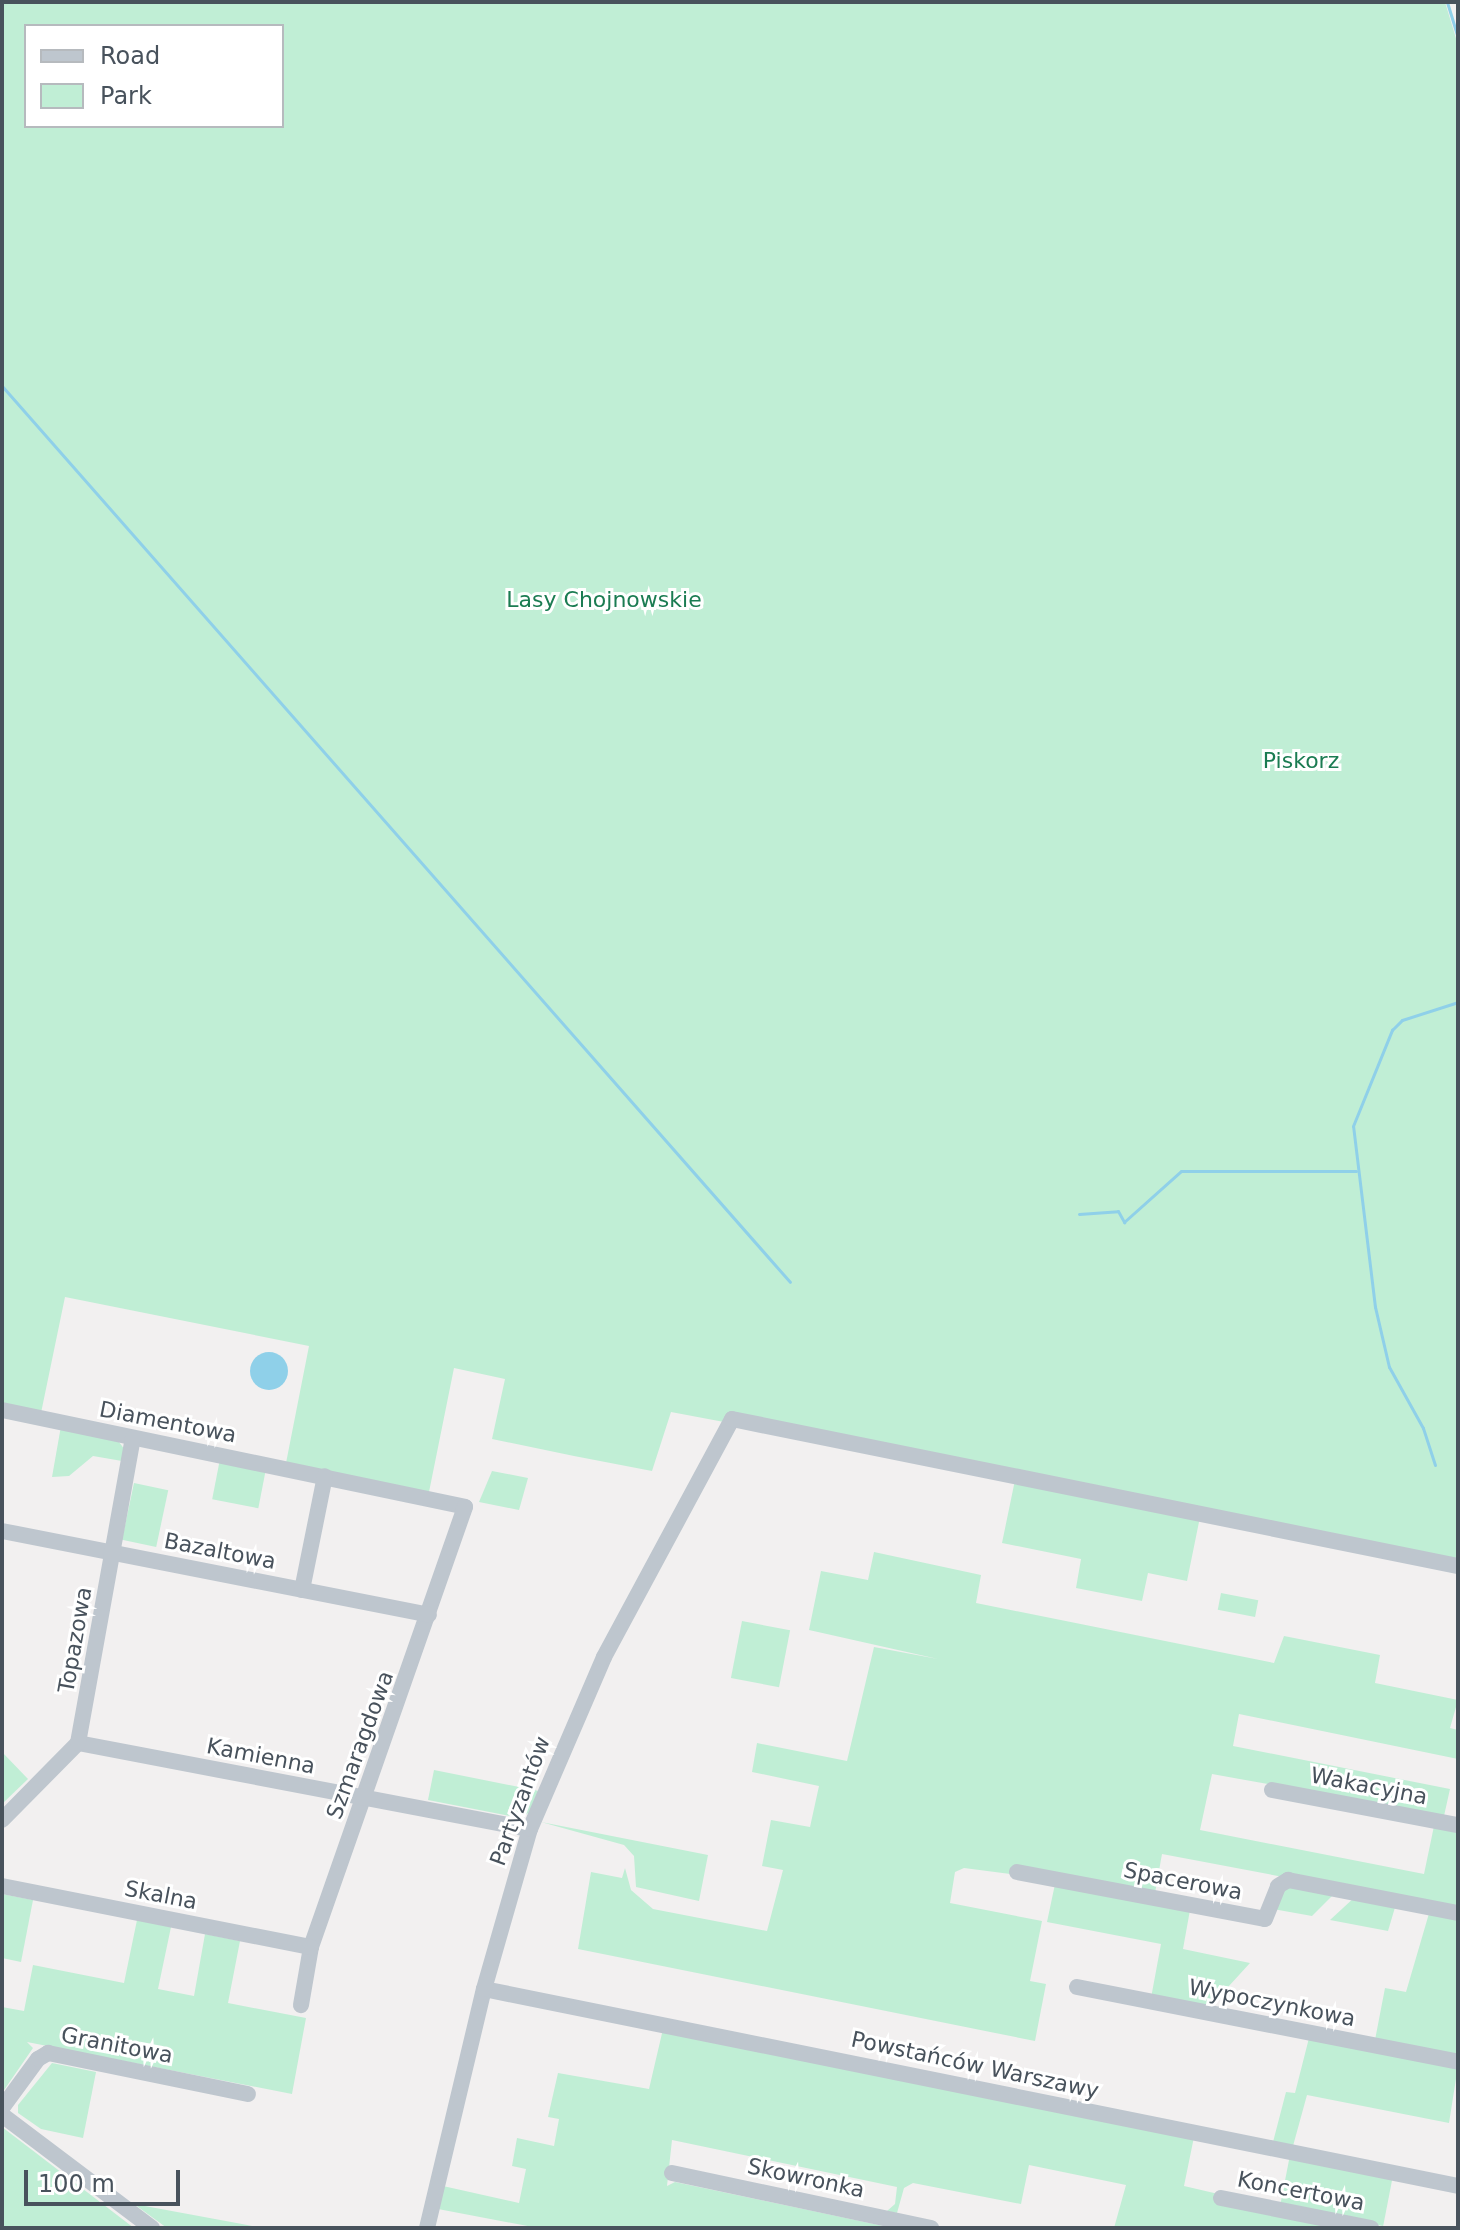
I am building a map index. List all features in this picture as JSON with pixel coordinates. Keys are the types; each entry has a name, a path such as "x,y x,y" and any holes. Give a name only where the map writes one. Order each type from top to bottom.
{"street":[{"name":"Diamentowa","path":"2,1410 461,1503"},
{"name":"Partyzantów","path":"427,2228 484,1989 530,1829 604,1657 732,1419 1458,1566"},
{"name":"Topazowa","path":"78,1743 133,1438"},
{"path":"302,1590 325,1476"},
{"name":"Szmaragdowa","path":"301,2005 311,1947 465,1515 461,1503"},
{"name":"Bazaltowa","path":"2,1531 429,1615"},
{"name":"Kamienna","path":"78,1743 530,1829"},
{"path":"2,1820 78,1743"},
{"name":"Wakacyjna","path":"1272,1790 1458,1825"},
{"name":"Spacerowa","path":"1017,1872 1265,1919 1278,1886 1288,1880 1458,1913"},
{"name":"Skalna","path":"2,1886 311,1947"},
{"name":"Wypoczynkowa","path":"1077,1987 1458,2062"},
{"name":"Powstańców Warszawy","path":"484,1989 1458,2186"},
{"name":"Granitowa","path":"2,2108 38,2059 48,2053 248,2094"},
{"path":"2,2115 152,2228"},
{"name":"Skowronka","path":"672,2173 931,2228"},
{"name":"Koncertowa","path":"1221,2198 1371,2228"}],"green space":[{"name":"Lasy Chojnowskie","path":"2,2 1445,2 1458,45 1458,1561 671,1412 652,1471 492,1439 505,1379 454,1368 429,1492 286,1463 309,1346 65,1297 41,1413 2,1405"},
{"path":"61,1426 116,1438 125,1450 122,1461 93,1456 69,1476 52,1477"},
{"path":"220,1459 266,1468 258,1508 212,1499"},
{"path":"492,1471 528,1478 519,1510 479,1502"},
{"path":"1015,1480 1200,1517 1187,1581 1148,1573 1142,1601 1076,1588 1081,1559 1002,1543"},
{"path":"134,1483 168,1490 156,1547 122,1540"},
{"path":"874,1552 981,1575 976,1603 1274,1663 1284,1636 1380,1655 1375,1683 1458,1700 1450,1728 1458,1730 1458,1759 1239,1714 1233,1746 1450,1789 1444,1816 1212,1774 1200,1830 1424,1874 1434,1826 1458,1831 1458,1910 1162,1854 1155,1893 964,1868 955,1872 950,1903 1042,1921 1030,1981 1046,1984 1035,2041 578,1949 591,1872 622,1878 625,1868 631,1890 653,1909 767,1931 783,1870 762,1866 771,1820 810,1827 819,1786 752,1772 757,1743 847,1761 874,1647 938,1659 809,1630 821,1571 868,1580"},
{"path":"1221,1593 1258,1600 1255,1617 1218,1610"},
{"path":"742,1621 790,1630 779,1687 731,1678"},
{"path":"2,1752 28,1779 2,1804"},
{"path":"434,1770 539,1791 530,1812 520,1818 428,1800"},
{"path":"541,1822 708,1855 699,1901 636,1887 634,1856 624,1845"},
{"path":"1289,1883 1336,1892 1312,1916 1273,1909"},
{"path":"1055,1884 1190,1910 1183,1949 1250,1963 1207,2010 1151,1998 1161,1944 1047,1922"},
{"path":"2,1894 33,1900 21,1962 2,1958"},
{"path":"1356,1896 1396,1904 1388,1931 1330,1920"},
{"path":"1430,1910 1458,1916 1458,2056 1375,2040 1385,1988 1406,1992"},
{"path":"137,1920 171,1927 158,1989 194,1996 205,1934 240,1941 228,2003 306,2018 292,2094 27,2042 33,2048 2,2093 2,2007 24,2011 33,1965 124,1983"},
{"path":"663,2029 1194,2137 1184,2186 1365,2228 1114,2228 1126,2185 1029,2165 1021,2204 913,2183 904,2188 897,2213 887,2211 895,2204 897,2187 672,2140 667,2186 675,2182 893,2228 538,2228 438,2209 443,2186 519,2203 526,2169 512,2166 517,2138 554,2146 559,2119 548,2117 558,2073 649,2089"},
{"path":"1309,2038 1458,2066 1449,2123 1307,2095 1293,2146 1273,2142 1286,2092 1295,2093"},
{"path":"52,2063 96,2072 83,2138 41,2129 18,2113 18,2105"},
{"path":"2,2127 134,2228 2,2228"},
{"path":"1290,2155 1393,2175 1383,2226 1280,2206"},
{"path":"134,2204 242,2224 262,2228 167,2228"}],"water":[{"path":"269,1352 283,1357 288,1371 283,1385 269,1390 255,1385 250,1371 255,1357"}],"waterway":[{"path":"1447,2 1458,39"},
{"path":"2,386 790,1282"},
{"path":"1435,1465 1423,1428 1389,1367 1375,1307 1353,1126 1392,1030 1402,1020 1458,1002"},
{"path":"1079,1214 1118,1211 1124,1222 1181,1171 1356,1171"}],"park label":[{"name":"Piskorz","path":"1301,761"}]}
